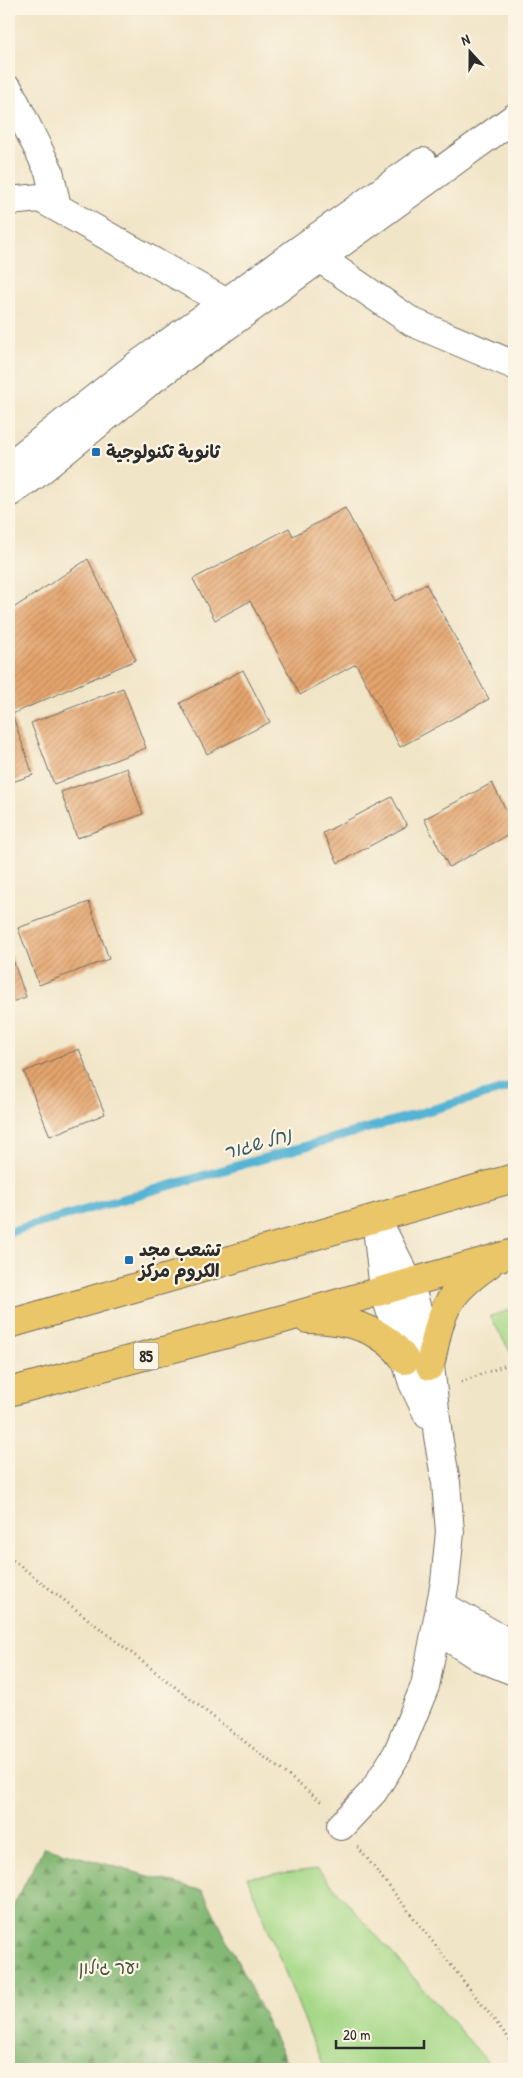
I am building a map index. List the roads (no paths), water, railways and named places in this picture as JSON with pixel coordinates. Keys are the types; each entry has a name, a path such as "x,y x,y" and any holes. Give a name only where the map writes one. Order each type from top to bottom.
{"highway":[{"path":"9,1324 514,1178"},
{"path":"283,1319 342,1321 358,1326 388,1341 418,1363 448,1302 475,1274 506,1256"},
{"name":"85","path":"9,1392 283,1319 506,1256"}],"street":[{"path":"9,90 49,172 57,207"},
{"path":"9,466 136,366 514,97"},
{"path":"9,493 34,476 149,382 514,118"},
{"path":"9,201 40,198 225,302"},
{"path":"320,258 412,322 514,366"},
{"path":"376,1218 396,1287 421,1322 418,1363 413,1383 438,1436"},
{"path":"341,1826 373,1792 397,1754 425,1686 438,1617 450,1532 446,1483 433,1392 418,1363"},
{"path":"438,1617 514,1646"},
{"path":"438,1617 479,1656 514,1671"}],"waterway":[{"name":"נחל שגור","path":"9,1232 514,1086"}],"place":[{"name":"ثانوية تكنولوجية","path":"96,452"},
{"name":"تشعب مجد الكروم مركز","path":"129,1260"}],"park label":[{"name":"יער גילון","path":"109,1968"}]}
